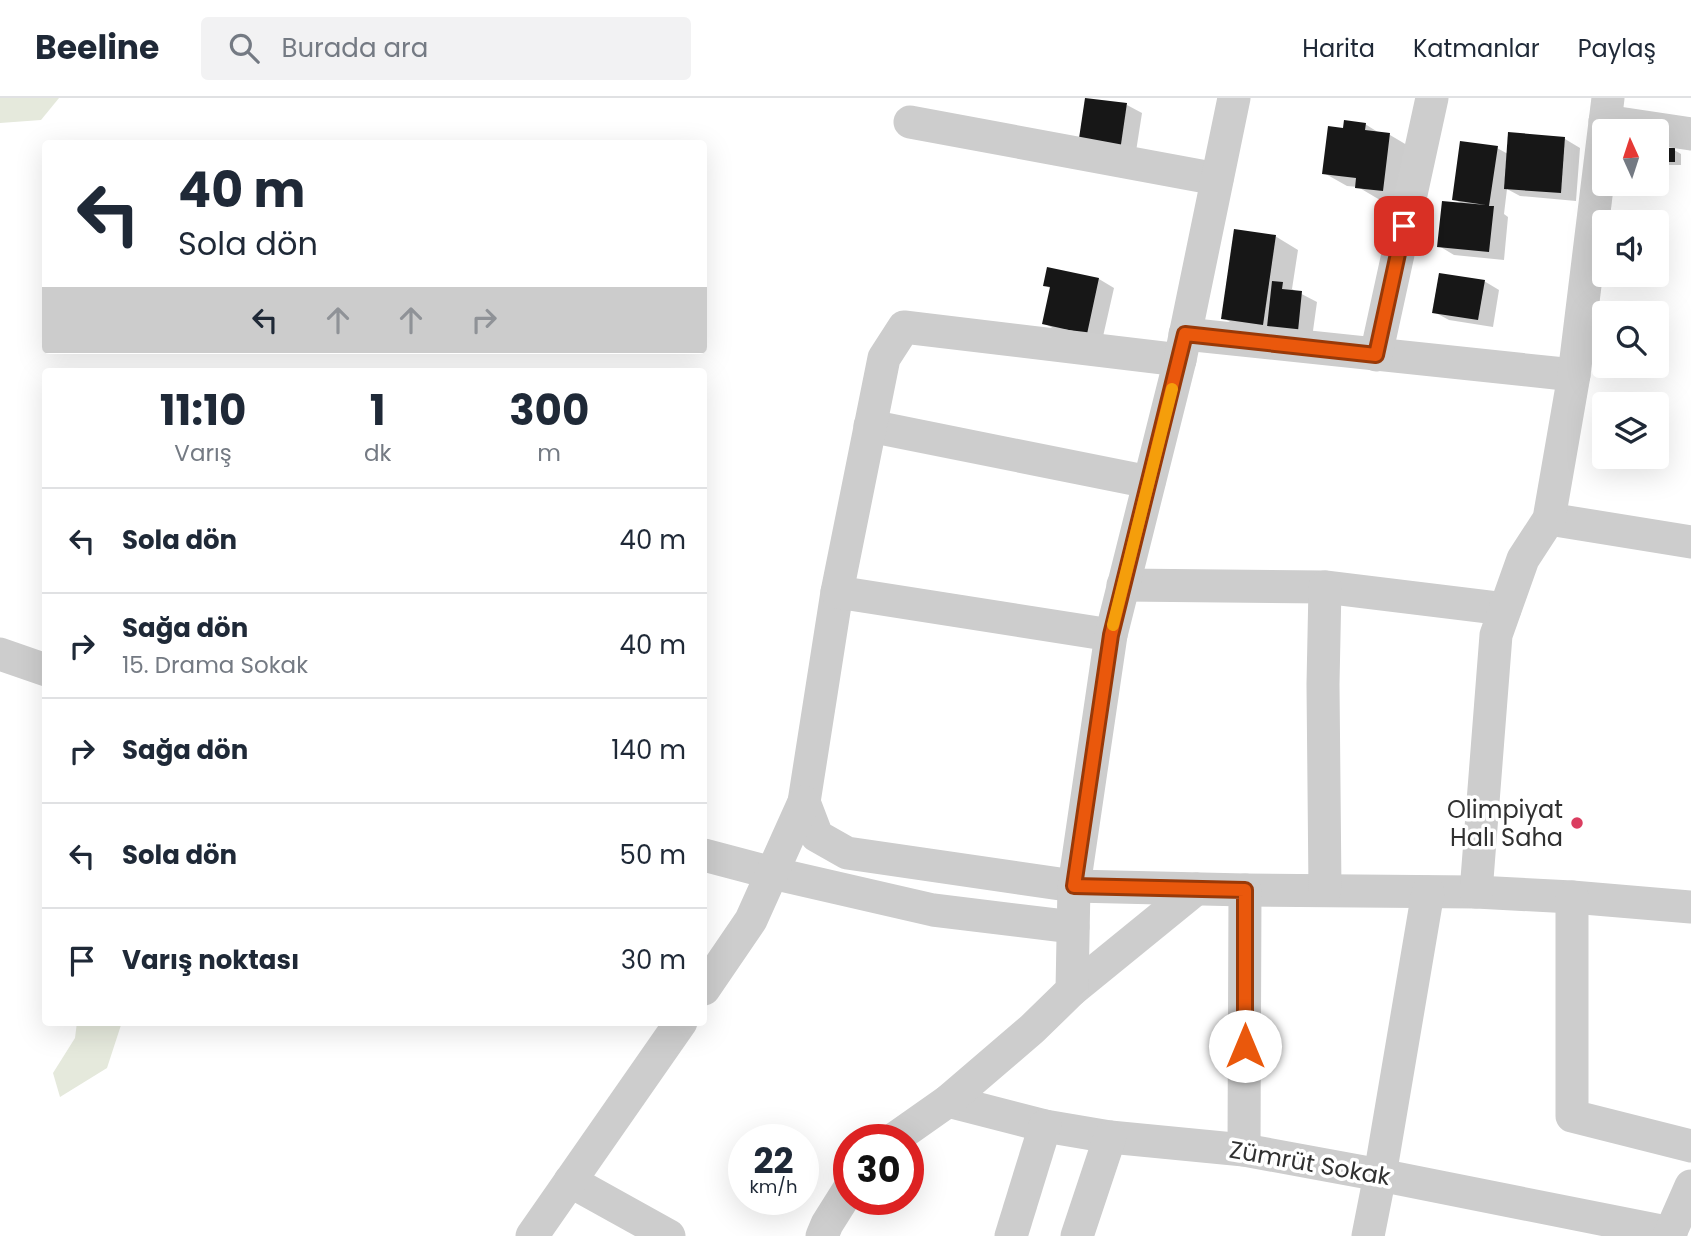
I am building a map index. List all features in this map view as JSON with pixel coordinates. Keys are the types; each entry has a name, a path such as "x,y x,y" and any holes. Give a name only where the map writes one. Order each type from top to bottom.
{"street":[{"path":"1072,990 1074,886 1111,635 1182,347 1234,98"},
{"path":"1376,355 1432,98"},
{"path":"1476,892 1496,635 1523,559 1549,519 1574,375 1606,110 1691,134"},
{"path":"910,122 1217,179"},
{"path":"707,985 751,920 804,802 837,592 884,358 904,327 1182,347 1376,355 1574,375"},
{"path":"870,426 1149,482"},
{"path":"1549,519 1691,542"},
{"path":"1123,585 1325,587 1505,609"},
{"path":"1325,587 1325,890"},
{"path":"837,592 1111,635"},
{"path":"0,654 42,669"},
{"path":"804,802 817,836 847,853 1074,886 1476,892 1691,907"},
{"path":"707,856 933,910 1073,927"},
{"path":"915,1124 948,1101 1032,1029 1072,990 1196,889"},
{"path":"1244,1150 1245,890"},
{"path":"1368,1236 1428,892"},
{"path":"1572,897 1572,1116 1691,1146"},
{"path":"533,1236 678,1026"},
{"name":"Zümrüt Sokak","path":"948,1101 1045,1126 1110,1137 1244,1150 1670,1234"},
{"path":"1012,1236 1045,1126"},
{"path":"1077,1236 1110,1137"},
{"path":"570,1181 670,1236"},
{"path":"1670,1234 1691,1186"},
{"path":"822,1236 833,1214"}],"shaded area":[{"path":"0,98 59,98 41,120 0,123"},
{"path":"76,1026 121,1026 107,1068 60,1097 53,1073 75,1038"}],"building":[{"path":"1085,98 1127,103 1120,151 1078,145"},
{"path":"1344,120 1366,123 1365,130 1390,133 1383,191 1355,188 1356,178 1322,174 1328,126 1343,128"},
{"path":"1508,132 1565,137 1561,193 1504,189"},
{"path":"1460,141 1498,146 1489,206 1494,206 1489,252 1437,247 1442,201 1486,205 1452,200"},
{"path":"1670,148 1675,148 1675,162 1670,162"},
{"path":"1234,229 1276,235 1263,325 1221,319"},
{"path":"1047,267 1099,278 1087,334 1042,324 1050,287 1043,286"},
{"path":"1439,273 1485,280 1478,320 1432,313"},
{"path":"1272,281 1283,282 1282,289 1302,291 1298,331 1267,327"}],"slow traffic":[{"path":"1113,625 1172,389"}],"place":[{"name":"Olimpiyat Halı Saha","path":"1577,823"}],"route":[{"path":"1245,1046 1245,890 1074,886 1111,635 1185,334 1376,355 1404,226"}]}
